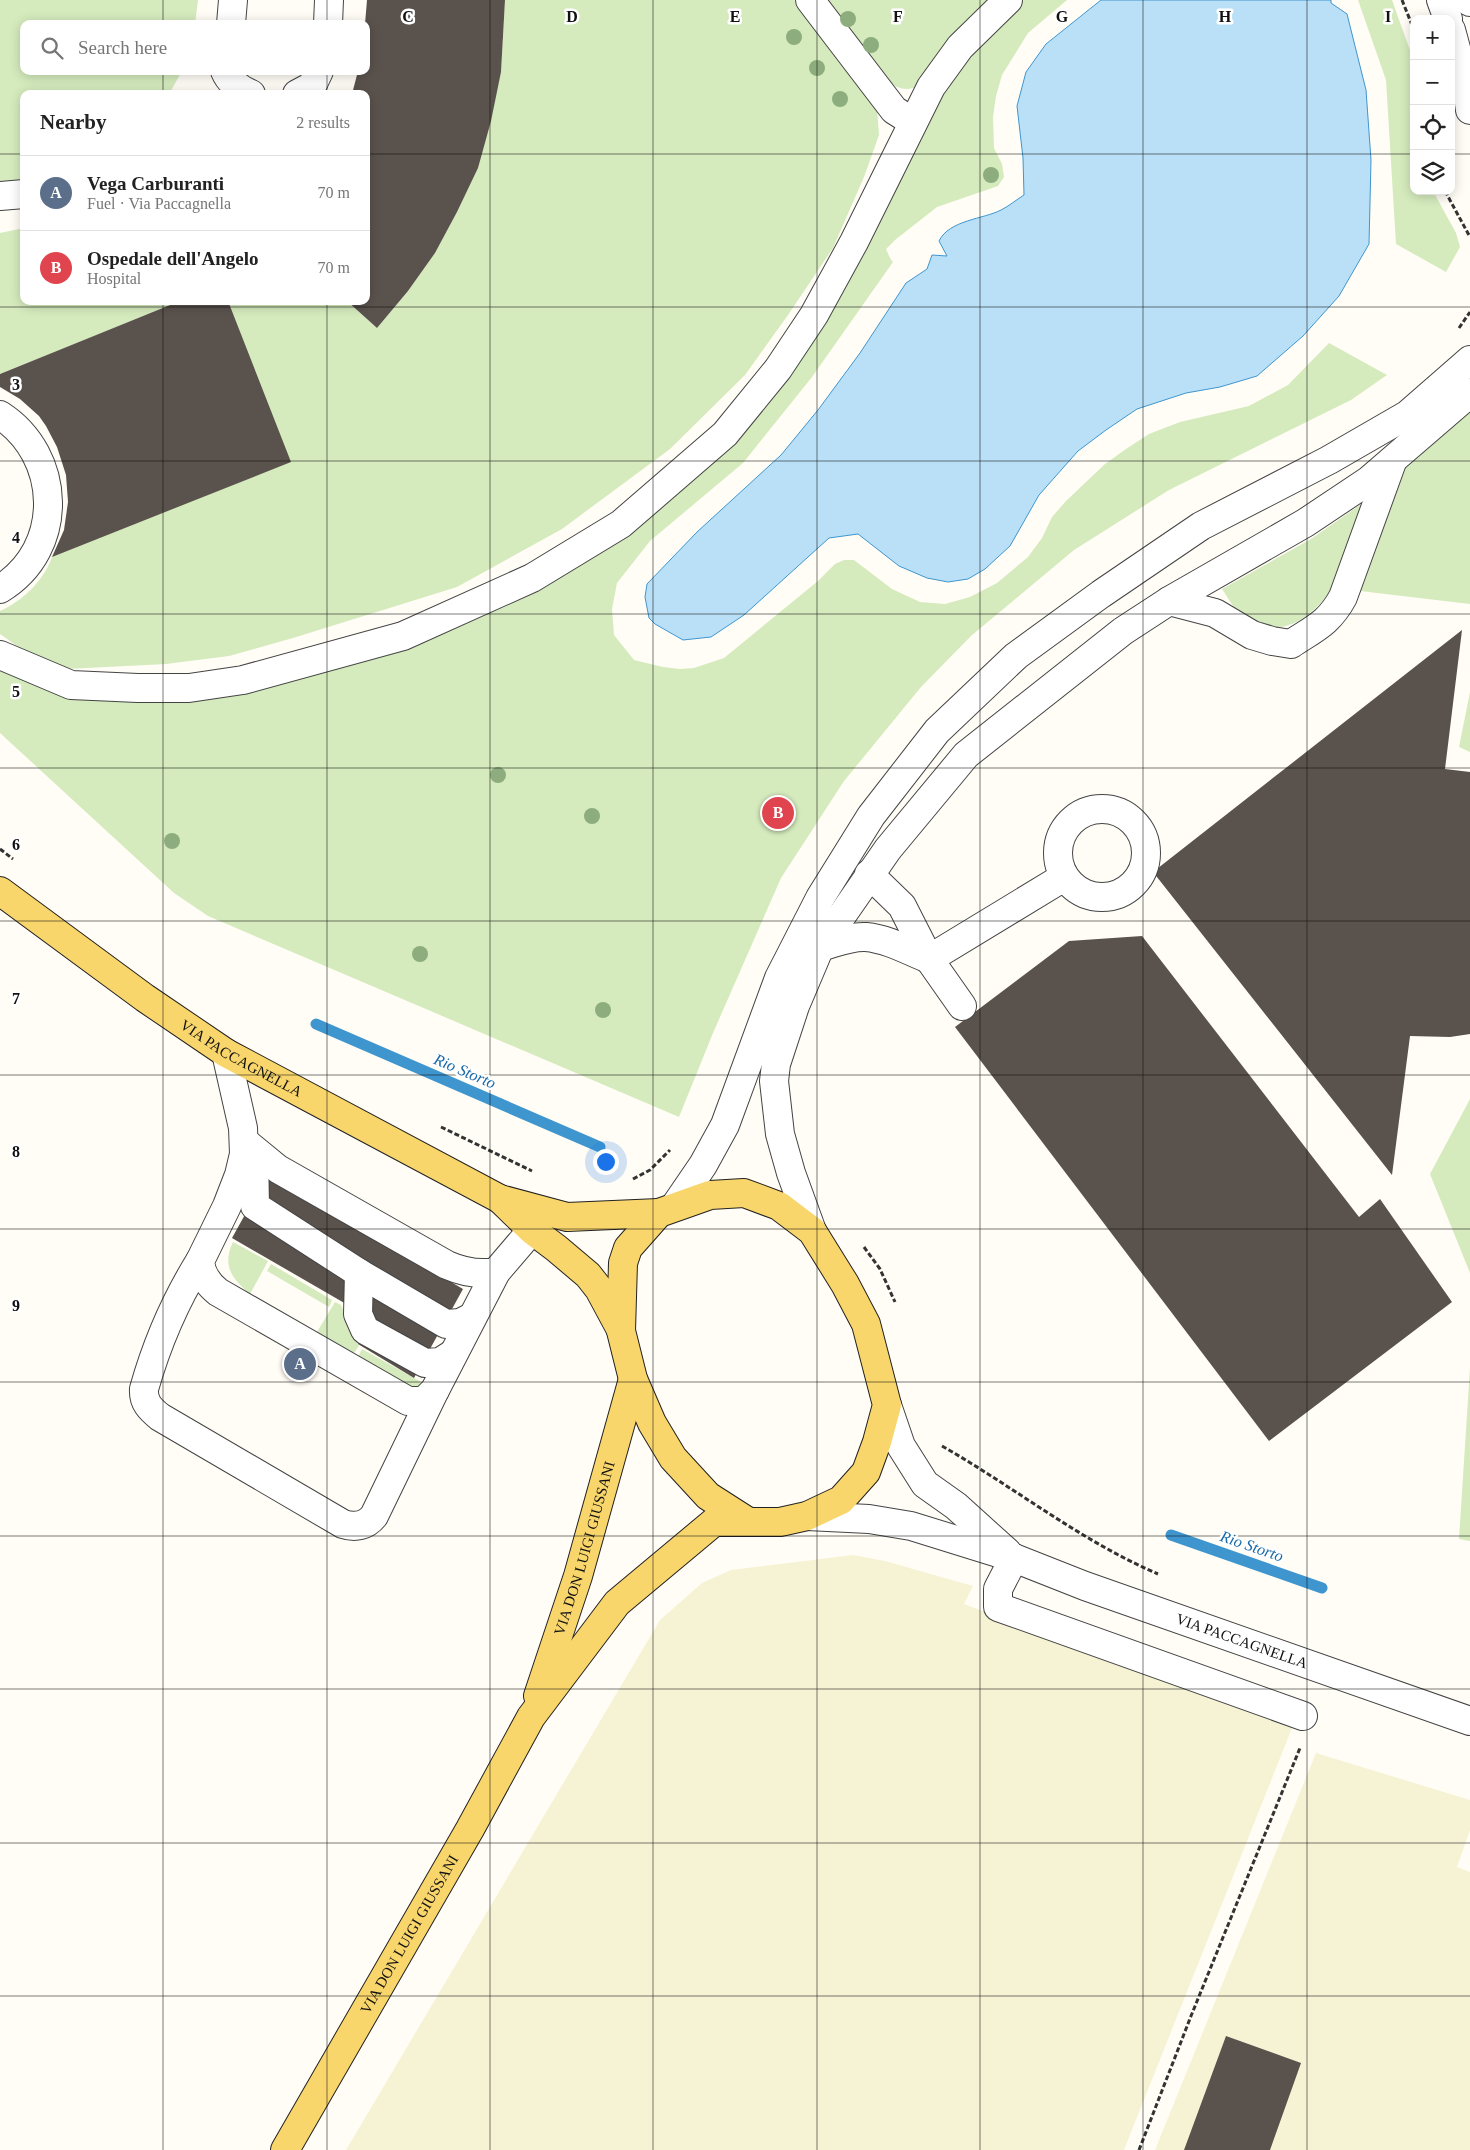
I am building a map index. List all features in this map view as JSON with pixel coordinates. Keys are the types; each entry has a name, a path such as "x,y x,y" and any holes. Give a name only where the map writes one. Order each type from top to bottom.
{"main road":[{"name":"VIA PACCAGNELLA","path":"0,891 72,946 226,1054 500,1199 567,1217 667,1209"},
{"path":"747,1521 708,1496 673,1458 652,1424 634,1379 621,1331 623,1263 628,1248 667,1209 710,1194 744,1193 779,1206 812,1231 824,1247 866,1324 887,1405"},
{"name":"VIA PACCAGNELLA","path":"500,1199 532,1230 588,1275 599,1289 621,1331"},
{"name":"VIA DON LUIGI GIUSSANI","path":"531,1717 578,1576 634,1379"},
{"name":"VIA DON LUIGI GIUSSANI","path":"285,2150 470,1829 531,1717 617,1603 714,1522 780,1522 807,1516 840,1500 866,1472 877,1442 887,1405"}],"street":[{"path":"231,20 233,0"},
{"path":"328,20 329,0"},
{"path":"810,0 894,110 913,122"},
{"path":"0,655 72,685 189,688 243,680 402,636 532,578 621,524 725,434 778,369 814,315 931,87 960,48 1008,0"},
{"path":"1441,0 1447,15"},
{"path":"1455,45 1467,89 1470,110"},
{"path":"227,75 231,82 241,90"},
{"path":"304,90 312,86 317,75"},
{"path":"0,196 20,194"},
{"path":"667,1209 703,1165 725,1125 779,978 820,898 871,816 937,730 1016,656 1101,594 1201,526 1329,460 1407,415 1470,360"},
{"path":"812,1231 790,1173 780,1134 774,1081 776,1064 789,1023 820,947 869,874 918,811 966,755 1123,631 1168,601 1305,523 1368,480 1470,393"},
{"path":"0,415 12,422 31,442 43,467 49,494 47,521 38,547 23,570 0,589"},
{"path":"1168,601 1215,613 1252,635 1291,644 1330,618 1337,608 1343,597 1393,460"},
{"path":"869,874 902,906 929,959 962,1006"},
{"path":"929,959 1064,876"},
{"path":"820,947 847,939 865,937 880,940 929,959"},
{"path":"226,1054 249,1146 255,1206 359,1273 446,1324 460,1323 472,1317"},
{"path":"249,1146 239,1175 200,1261 176,1303 160,1342 144,1389 144,1397 152,1411 160,1417 343,1524 360,1526 374,1516 451,1355 496,1272 532,1230"},
{"path":"249,1146 278,1168 447,1265 458,1270 484,1274 496,1272"},
{"path":"200,1261 206,1279 218,1292 408,1401 424,1401 435,1390"},
{"path":"359,1273 358,1314 365,1330 425,1364 440,1362 451,1355"},
{"name":"VIA PACCAGNELLA","path":"887,1405 901,1446 925,1484 956,1506 1014,1558"},
{"name":"VIA PACCAGNELLA","path":"807,1516 869,1519 911,1526 1014,1558 1085,1586 1470,1721"},
{"path":"1014,1558 998,1589 998,1607 1302,1716"}],"path":[{"path":"1402,0 1410,19"},
{"path":"1447,195 1470,237"},
{"path":"0,849 15,861"},
{"path":"440,1126 541,1175"},
{"path":"626,1183 650,1170 675,1145"},
{"path":"860,1242 880,1269 897,1306"},
{"path":"941,1445 1086,1537 1152,1571"},
{"path":"1139,2150 1191,2016 1309,1726 1302,1716"}],"shaded area":[{"path":"853,1555 885,1561 973,1586 964,1604 1292,1728 1124,2150 346,2150 660,1620 702,1583 731,1570"},
{"path":"1316,1753 1470,1800 1470,1830 1457,1867 1470,1872 1470,2150 1155,2150"}],"green space":[{"path":"0,0 198,0 196,20 20,20 20,75 180,75 171,90 20,90 20,185 0,185"},
{"path":"505,0 794,0 877,109 879,135 864,177 833,248 745,375 670,449 562,529 457,587 229,656 166,664 66,669 17,646 0,634 0,611 17,602 32,589 44,574 52,557 225,305 351,305 377,328 408,291 435,253 457,212 478,168 501,72"},
{"path":"825,0 989,0 918,86 906,89 888,82"},
{"path":"1024,0 1067,0 1028,33 1002,75 993,117 994,148 1002,164 1004,177 998,186 937,207 886,249 893,262 812,377 743,463 650,541 617,583 612,609 614,635 634,660 680,669 694,668 724,658 818,581 835,564 844,560 854,560 892,589 920,602 945,604 970,597 997,583 1028,557 1042,538 1052,517 1066,501 1105,464 1149,434 1180,422 1249,406 1288,385 1329,343 1387,375 1351,400 1169,490 1074,550 971,636 921,687 844,781 781,878 713,1033 679,1117 208,916 174,893 0,733 0,663 70,692 371,654 452,630 535,593 593,557 713,461 910,149 953,75 1013,8"},
{"path":"1358,0 1392,0 1410,50 1410,195 1435,195 1456,233 1460,247 1446,272 1396,244 1386,80"},
{"path":"20,229 20,305 170,305 0,374 0,233"},
{"path":"1470,411 1470,604 1360,591 1405,469"},
{"path":"1370,498 1330,591 1315,609 1296,622 1274,628 1262,627 1250,622 1238,612 1222,589 1311,539"},
{"path":"1470,692 1470,752 1459,747"},
{"path":"1470,1099 1470,1273 1430,1174"},
{"path":"233,1242 268,1261 250,1294 233,1277 230,1271 228,1258"},
{"path":"271,1264 332,1300 329,1307 267,1271"},
{"path":"335,1302 341,1305 359,1346 354,1353 317,1332"},
{"path":"362,1349 423,1383 419,1391 358,1357"},
{"path":"1470,1368 1470,1541 1459,1539"}],"water":[{"path":"1101,0 1331,0 1331,3 1347,14 1366,90 1371,160 1369,244 1339,296 1303,336 1257,376 1220,387 1186,393 1137,409 1078,451 1039,495 1010,546 985,569 968,579 948,582 927,578 899,566 858,534 829,538 744,615 711,637 683,640 655,624 649,618 645,597 647,584 697,532 781,455 818,410 860,353 906,283 927,269 932,255 947,256 939,241 944,234 959,224 1001,210 1024,195 1023,158 1017,106 1026,72 1046,44"}],"building":[{"path":"367,0 505,0 501,72 491,121 478,168 435,253 408,291 377,328 351,305 370,305 370,90 353,90 357,75 370,75 370,20 365,20"},
{"path":"170,305 230,305 291,462 52,557 64,530 68,502 66,475 57,447 46,426 39,416 20,399 0,387 0,374"},
{"path":"1462,630 1445,769 1470,772 1470,1034 1450,1037 1410,1036 1392,1175 1153,872"},
{"path":"1142,936 1359,1217 1380,1199 1452,1302 1269,1441 955,1027 1069,941"},
{"path":"267,1175 463,1289 414,1378 358,1344 372,1319 232,1238"},
{"path":"1226,2036 1301,2063 1270,2150 1184,2150"}],"waterway":[{"name":"Rio Storto","path":"316,1024 600,1147"},
{"name":"Rio Storto","path":"1171,1535 1322,1588"}],"place":[{"name":"Ospedale dell'Angelo","path":"778,813"},
{"name":"Vega Carburanti","path":"300,1364"}]}
